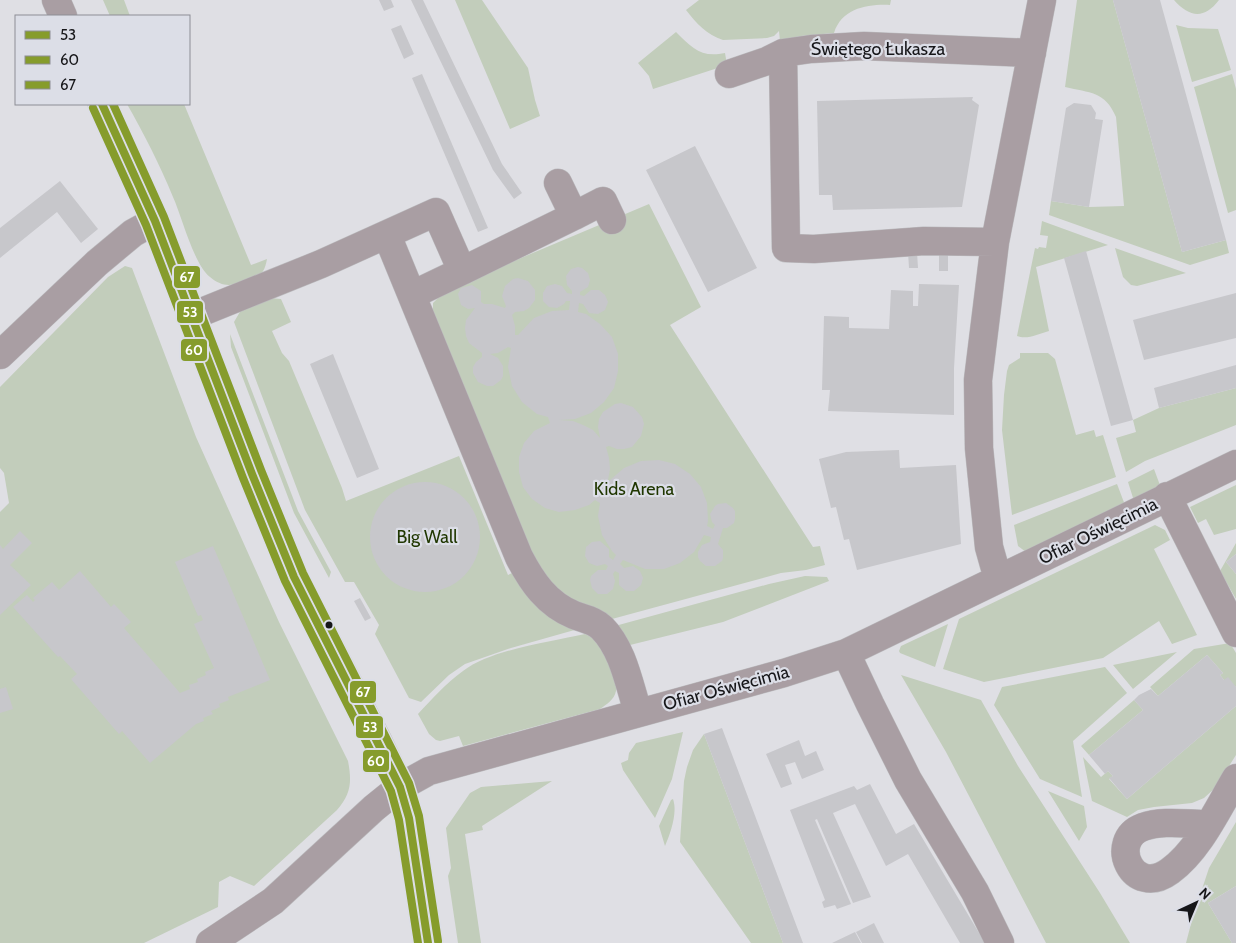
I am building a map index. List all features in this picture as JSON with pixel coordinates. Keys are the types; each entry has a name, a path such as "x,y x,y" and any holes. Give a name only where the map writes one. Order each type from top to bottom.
{"street":[{"path":"56,0 63,15"},
{"path":"998,579 989,547 979,448 978,380 995,242 1042,0"},
{"name":"Świętego Łukasza","path":"729,74 767,61 783,53 811,49 864,46 1032,53"},
{"path":"783,53 786,248 814,249 924,241 995,242"},
{"path":"102,105 155,221 252,474 294,577 400,787 410,818 428,943"},
{"path":"558,184 574,216"},
{"path":"412,295 603,202 612,220"},
{"path":"192,316 387,235 436,212 462,271"},
{"path":"0,355 98,263 133,233 155,221"},
{"path":"387,235 519,557 530,578 543,595 557,607 574,615 592,620 601,627 613,642 625,670 638,712"},
{"name":"Ofiar Oświęcimia","path":"210,943 254,915 285,891 374,808 400,787 429,771 784,673 846,653 1236,464"},
{"path":"1168,496 1236,633"},
{"path":"846,653 908,780 974,892 1000,943"},
{"path":"1208,824 1236,778"}],"green space":[{"path":"103,0 124,0 130,15 110,15"},
{"path":"455,0 482,0 528,68 540,116 510,129"},
{"path":"699,0 891,0 890,5 873,5 849,13 843,18 834,33 801,36 780,41 779,31 774,36 767,38 723,40 717,38 702,28 686,10"},
{"path":"1077,0 1113,0 1182,252 1226,240 1229,253 1190,265 1049,215 1051,201 1089,207 1124,206 1116,117 1112,108 1107,102 1096,95 1065,87"},
{"path":"1174,0 1219,0 1208,11 1196,14 1185,10"},
{"path":"1176,25 1188,28 1218,29 1231,70 1192,82"},
{"path":"676,32 692,47 703,53 725,53 727,65 653,89 649,76 638,63"},
{"path":"1232,74 1236,89 1236,210 1228,213 1194,87"},
{"path":"128,105 184,105 251,265 267,259 264,270 259,275 253,279 225,285 215,281 204,271 194,252 163,173"},
{"name":"Kids Arena","path":"649,204 701,307 670,325 813,547 820,546 825,565 806,570 781,573 612,619 569,599 548,582 530,549 433,312 433,303 464,282"},
{"path":"1042,221 1108,245 1036,267 1049,331 1033,336 1021,337 1017,336 1035,248 1046,248 1048,236 1040,235"},
{"path":"1115,248 1186,273 1137,286 1131,285 1123,277"},
{"path":"125,266 132,268 196,437 279,622 348,761 350,782 348,793 337,810 254,886 230,876 219,882 218,907 144,943 0,943 0,512 9,503 4,473 0,468 0,387 108,277"},
{"path":"270,298 281,299 291,322 272,331 282,353 289,361 346,501 459,456 508,575 512,573 526,594 540,609 578,629 511,648 465,664 449,675 421,702 409,698 375,634 379,625 354,582 345,582 305,510 234,322 241,310"},
{"path":"230,334 298,511 331,572 329,578 294,513 231,347"},
{"path":"1020,353 1048,353 1055,359 1076,435 1094,430 1096,437 1103,435 1116,477 1012,515 1002,430 1007,371 1009,365 1020,358"},
{"path":"1236,388 1236,425 1145,461 1126,472 1116,438 1136,432 1133,420 1159,408"},
{"path":"1154,469 1161,488 1134,501 1128,482"},
{"path":"1117,484 1125,505 1026,552 1018,546 1014,525"},
{"path":"1236,485 1236,529 1214,535 1206,519 1198,523 1190,507"},
{"path":"1155,525 1165,530 1170,540 1154,549 1197,635 1172,644 1159,621 1103,658 984,682 943,669 959,619"},
{"path":"1236,543 1236,554 1226,562 1236,574 1236,599 1220,571"},
{"path":"805,576 827,577 829,581 723,622 630,645 615,626 769,584"},
{"path":"948,624 935,667 900,653 901,646"},
{"path":"585,634 595,640 601,647 611,667 617,686 614,697 600,709 463,746 459,736 440,741 429,734 418,714 445,686 475,663 505,652 539,643"},
{"path":"1230,643 1236,653 1236,687 1224,680 1220,675 1223,673 1207,655 1158,696 1150,687 1194,649"},
{"path":"1177,652 1133,689 1113,665"},
{"path":"1105,667 1127,693 1073,741 1082,797 1040,779 994,705 1002,687"},
{"path":"901,675 981,700 1018,766 1130,943 1046,943 946,752"},
{"path":"1134,700 1143,710 1089,755 1081,746"},
{"path":"1236,706 1236,755 1215,788 1204,798 1192,803 1138,810 1127,817 1092,801 1083,757 1101,777 1108,771 1113,776 1109,779 1127,799"},
{"path":"683,732 672,779 655,818 623,770 621,763 628,760 629,753 636,743"},
{"path":"704,734 783,943 751,943 680,842 684,781 687,767 693,750"},
{"path":"552,781 482,826 483,830 465,834 481,943 458,943 448,876 451,868 446,828 470,793 481,787"},
{"path":"1048,791 1084,806 1087,827 1079,841"},
{"path":"673,799 674,817 665,846 659,826"},
{"path":"1236,822 1236,886 1208,903 1232,943 1186,943 1209,868"}],"building":[{"path":"379,0 391,0 394,7 384,11"},
{"path":"411,0 423,0 502,164 522,193 514,199 493,170"},
{"path":"1113,0 1160,0 1226,240 1182,252"},
{"path":"401,25 414,54 404,59 391,29"},
{"path":"422,74 488,228 478,232 412,78"},
{"path":"973,97 972,100 979,105 962,207 833,210 832,195 819,195 817,101"},
{"path":"1074,103 1091,105 1096,113 1095,119 1103,120 1089,207 1051,201 1066,108"},
{"path":"695,146 757,268 708,292 646,170"},
{"path":"60,181 98,229 81,243 57,212 0,258 0,228"},
{"path":"1086,251 1133,420 1111,426 1064,258"},
{"path":"908,252 917,252 918,268 909,268"},
{"path":"939,253 948,253 948,271 939,271"},
{"path":"578,267 588,273 590,280 588,287 580,292 580,295 584,296 591,290 599,290 605,295 608,302 605,310 598,314 589,313 583,304 579,303 578,312 586,314 600,324 612,337 618,354 618,371 614,388 604,402 591,413 575,419 559,420 573,421 583,425 593,430 600,438 598,427 599,419 603,412 615,404 621,403 633,407 642,417 644,424 641,436 632,447 617,449 609,446 606,447 610,469 608,480 603,490 609,481 624,468 641,461 659,460 675,464 690,474 701,487 707,503 707,526 713,529 715,525 710,514 718,504 726,503 735,511 734,523 727,528 723,528 718,544 723,550 723,558 715,566 706,566 698,557 698,552 702,545 710,542 711,537 704,535 694,552 680,563 664,569 645,569 623,560 620,564 624,568 633,566 640,571 643,578 641,585 634,591 626,591 619,585 619,573 615,571 613,574 615,581 613,589 607,594 598,594 592,588 591,576 598,570 606,570 608,566 605,564 597,566 589,563 585,556 586,547 592,542 600,541 609,549 609,557 613,560 616,555 602,535 598,516 600,503 595,500 589,505 575,510 559,512 545,508 532,499 523,487 519,472 519,457 524,443 534,431 550,423 548,417 537,414 522,402 512,386 508,367 511,348 508,347 498,353 490,354 498,358 503,366 501,380 493,386 487,386 478,382 473,373 473,367 482,357 482,353 469,343 465,328 466,320 475,308 468,309 461,305 458,294 461,288 472,285 481,291 481,302 505,308 502,296 505,286 513,279 518,278 528,281 535,290 535,300 529,308 524,311 515,312 512,315 515,335 518,335 534,318 552,311 569,310 570,301 566,301 557,308 549,307 543,301 543,293 547,286 555,284 562,286 567,293 572,294 567,285 566,276 571,269"},
{"path":"919,284 959,285 954,368 954,415 828,411 830,390 822,390 824,316 849,317 849,328 889,329 891,290 913,291 913,306 918,306"},
{"path":"1236,293 1236,338 1144,360 1133,320"},
{"path":"333,354 379,469 357,478 310,364"},
{"path":"1236,365 1236,388 1159,408 1154,388"},
{"path":"899,450 900,468 956,465 961,544 857,570 849,539 844,540 836,507 831,508 819,459 846,452"},
{"name":"Big Wall","path":"425,482 436,483 446,487 464,498 475,516 479,526 479,548 475,558 464,576 446,587 436,591 425,592 414,591 404,587 386,576 375,558 371,548 370,537 371,526 375,516 386,498 404,487 414,483"},
{"path":"20,531 32,543 10,565 31,585 0,615 0,545 3,549"},
{"path":"213,546 270,680 228,697 229,700 219,704 220,707 211,711 213,714 203,718 204,721 196,724 150,763 122,731 119,734 71,679 77,674 60,656 58,657 13,607 27,595 33,602 35,600 33,598 52,582 59,590 80,571 111,607 114,604 131,622 124,628 180,693 190,689 189,685 198,682 197,679 206,675 205,672 214,668 194,624 203,620 201,615 198,616 175,562"},
{"path":"1236,554 1236,574 1226,562"},
{"path":"360,598 371,618 365,621 354,601"},
{"path":"1207,655 1223,673 1220,675 1224,680 1228,677 1236,687 1236,706 1127,799 1109,778 1113,776 1108,771 1105,774 1089,755 1143,710 1134,700 1139,695 1151,689 1158,696"},
{"path":"6,687 13,709 0,713 0,689"},
{"path":"722,728 803,943 783,943 704,734"},
{"path":"799,740 805,756 816,751 824,770 802,779 795,762 785,765 792,784 781,788 766,754"},
{"path":"870,784 896,834 914,824 985,943 960,943 908,854 886,866 855,804 833,813 871,897 853,903 817,819 815,820 851,904 837,909 835,905 824,908 822,902 825,900 790,810 854,786 857,790"},
{"path":"1236,886 1236,943 1232,943 1208,903"},
{"path":"874,923 884,943 862,943 856,932"},
{"path":"855,932 861,943 832,943"}],"transit line":[{"name":"53","path":"102,105 155,221 252,474 294,577 400,787 409,818 428,943"},
{"name":"67","path":"113,105 164,217 261,470 303,573 409,783 419,816 438,941"},
{"name":"60","path":"93,108 146,225 243,478 285,581 391,791 399,820 418,943"}]}
